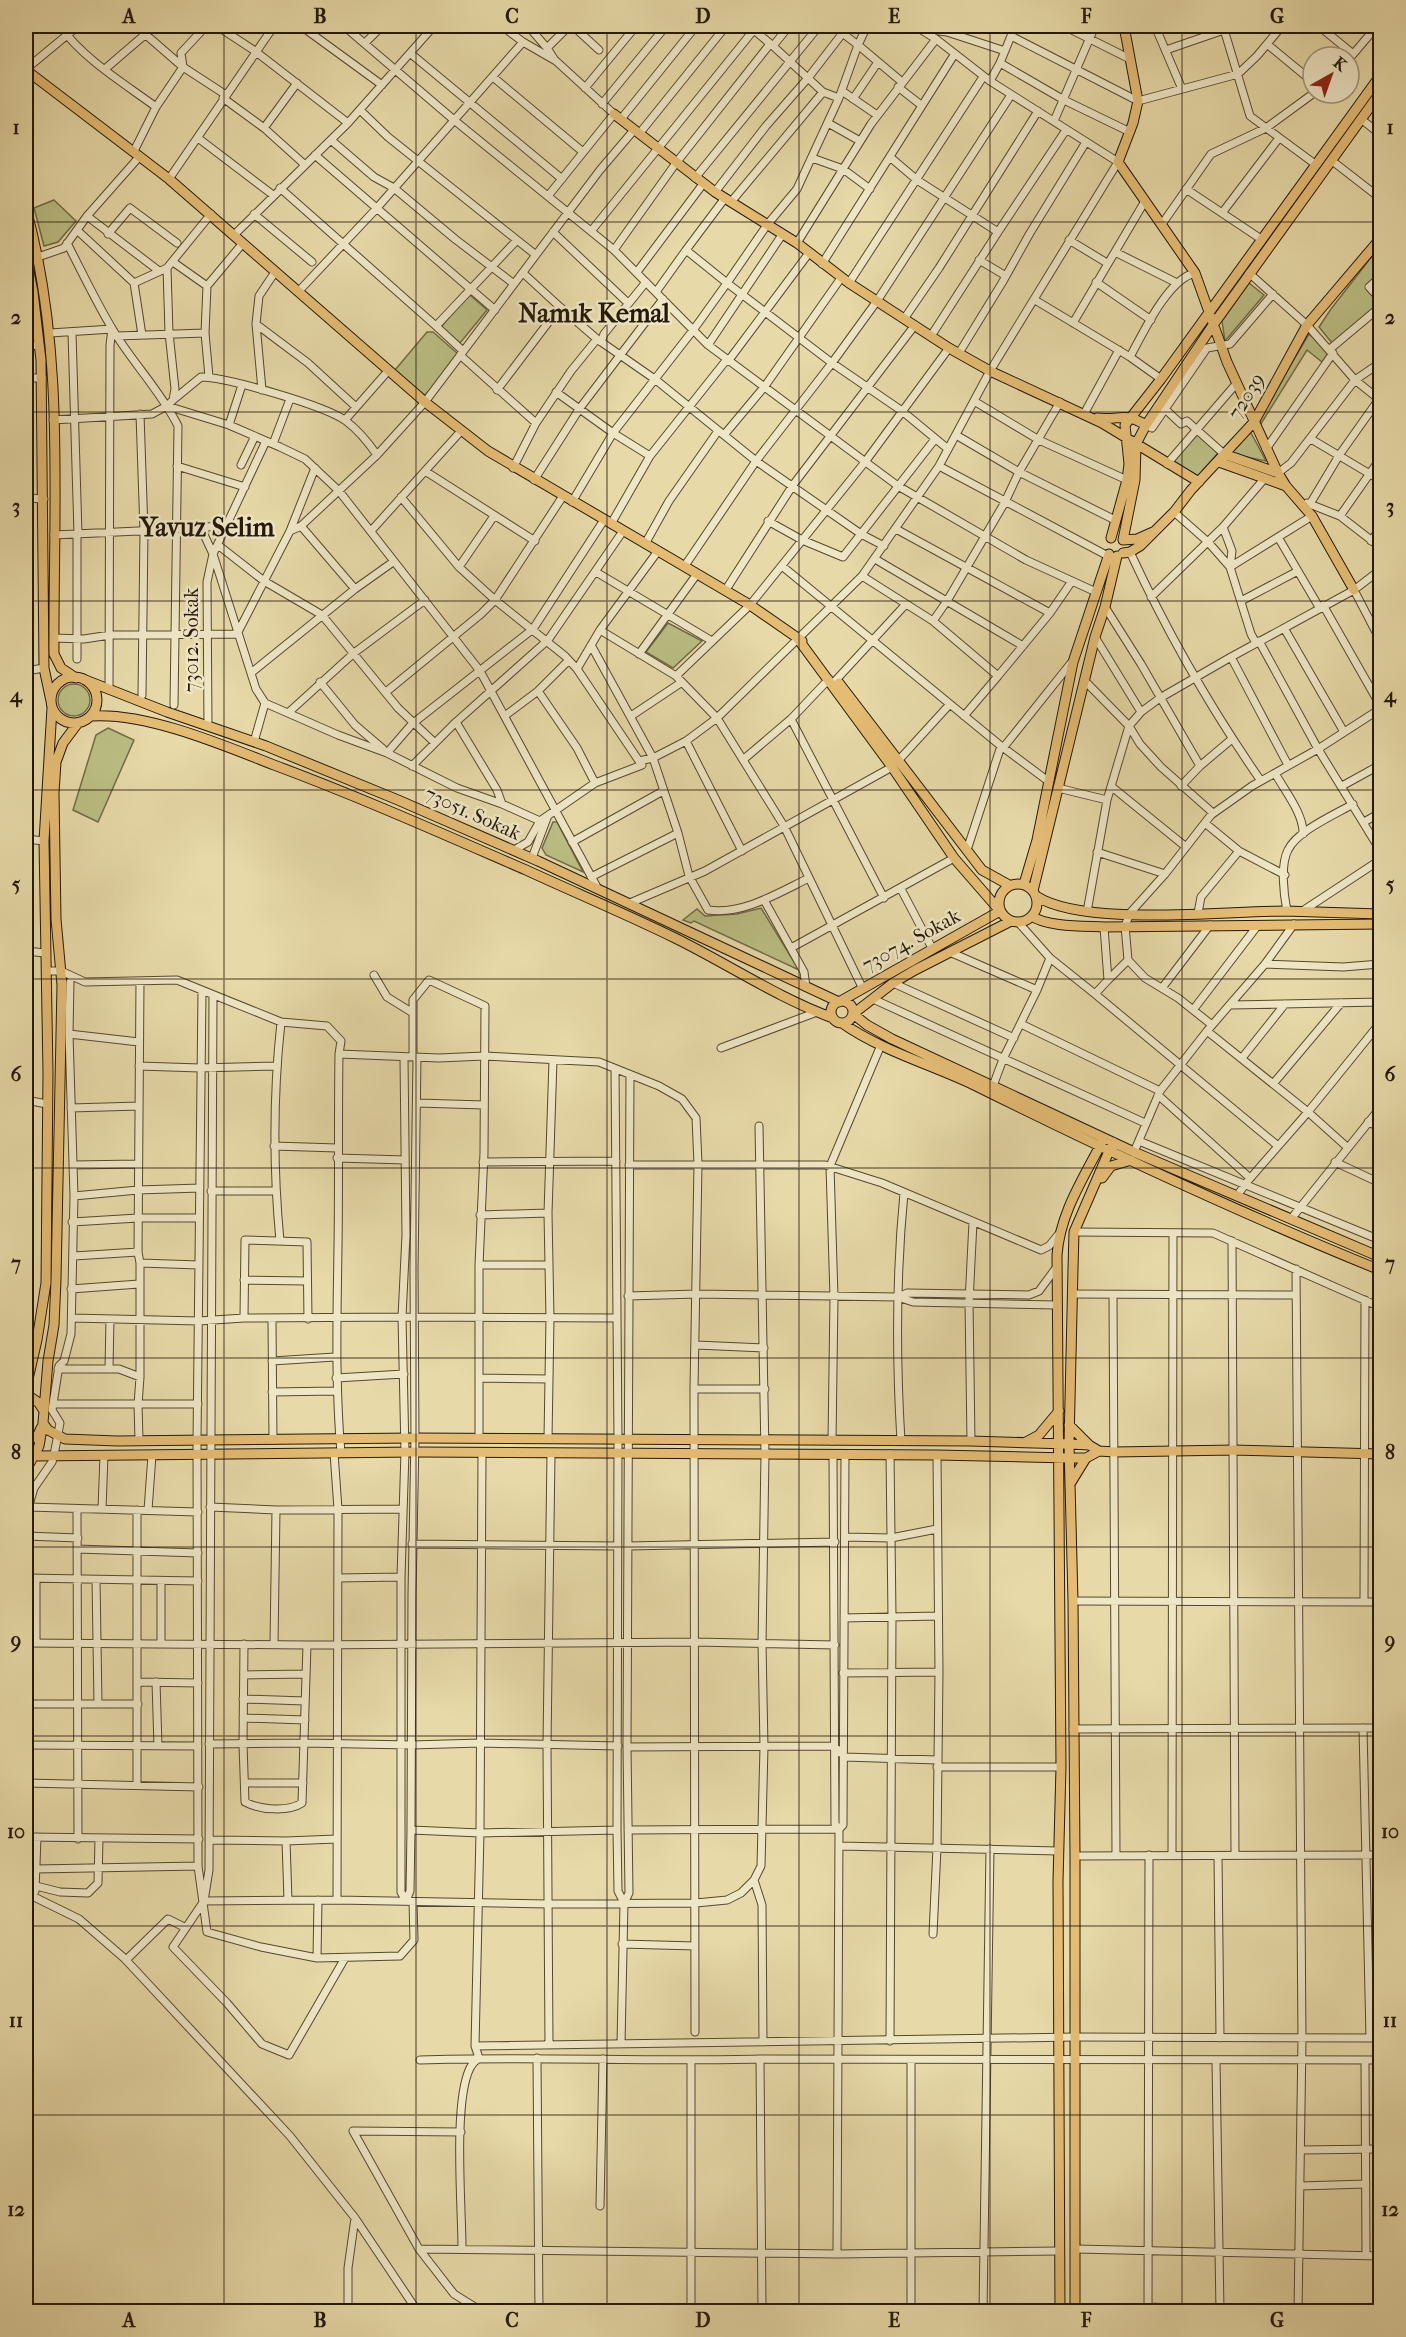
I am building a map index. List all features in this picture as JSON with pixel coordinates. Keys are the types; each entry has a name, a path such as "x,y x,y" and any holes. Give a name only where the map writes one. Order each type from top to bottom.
{"main road":[{"path":"1124,26 1138,100 1130,132 1118,162 1195,273 1236,384 1278,473 1312,516 1354,590"},
{"path":"26,70 169,179 388,371 461,431 513,468 750,605 808,645 895,765 954,858 1000,911 1015,922"},
{"path":"1117,554 1105,545 1111,538 1125,494 1129,464 1125,425 1161,379 1380,76"},
{"path":"1024,884 1037,840 1073,662 1096,592 1117,554 1125,546 1123,540 1135,480 1136,444 1146,425 1213,325 1380,93"},
{"path":"617,117 699,181 797,243 845,280 949,348 990,371 1086,415 1199,482"},
{"path":"26,211 38,257 50,333 53,420 54,654 61,668 94,689 97,703 91,716"},
{"name":"72039","path":"1117,554 1140,546 1174,512 1254,422 1307,325 1380,239"},
{"path":"26,257 42,378 44,668 55,713 65,722 78,723"},
{"path":"1086,415 1109,419 1132,417 1146,425"},
{"path":"1221,458 1278,473"},
{"path":"1221,458 1286,486"},
{"path":"1111,538 1117,537 1123,540 1137,538 1155,531"},
{"path":"853,1014 893,983 1015,922 1032,916 1037,907 1034,894 1058,788 1117,554"},
{"path":"26,1388 37,1340 46,1283 47,991 44,841 52,704 56,687 61,681 80,678"},
{"name":"73051. Sokak","path":"80,678 254,742 388,796 532,858 839,1002"},
{"path":"26,1470 39,1446 43,1423 48,1361 54,1326 56,1280 66,983 61,971 56,919 54,793 56,762 63,743 78,723 91,716 108,715 142,720 234,750 435,830 676,938 817,1012 833,1018 862,1037 968,1082 1081,1138 1087,1143 1089,1156 1058,1235 1057,1267 1061,1767 1058,1851 1060,2312"},
{"path":"895,765 982,870 1009,885 1024,884 1048,904 1087,912 1287,911 1380,914"},
{"path":"1000,911 1001,893 1009,885"},
{"name":"73074. Sokak","path":"839,1002 1000,911"},
{"path":"1032,916 1037,920 1048,922 1104,927 1380,924"},
{"path":"817,992 840,995 861,988"},
{"path":"871,1028 865,1018 864,1010 872,1000"},
{"path":"833,1018 832,1008 839,1002 848,1003 853,1014 851,1020 842,1023"},
{"path":"853,1014 871,1028 993,1086 1102,1142 1128,1161 1380,1270"},
{"path":"1081,1138 1102,1142"},
{"path":"1074,1196 1102,1142"},
{"path":"1111,1147 1134,1152 1380,1257"},
{"path":"1076,2312 1073,1601 1069,1444 1072,1294 1074,1232 1111,1147"},
{"path":"1086,1203 1111,1166 1128,1161"},
{"path":"26,1394 39,1403 44,1412"},
{"path":"1026,1442 1039,1435 1059,1411"},
{"path":"43,1423 57,1436 65,1439 479,1438 972,1441 1089,1445"},
{"path":"26,1436 32,1438 38,1435 43,1423"},
{"path":"1070,1425 1089,1445 1099,1451 1233,1450 1380,1454"},
{"path":"34,1456 410,1452 696,1455 890,1454 1086,1458 1099,1451"},
{"path":"1020,1456 1047,1464 1053,1469 1058,1482"},
{"path":"1070,1484 1086,1458"}],"street":[{"path":"60,26 105,69 156,107"},
{"path":"26,70 78,26"},
{"path":"105,69 155,26"},
{"path":"38,257 64,248 137,154 156,107 183,67 181,53 206,26"},
{"path":"169,179 274,26"},
{"path":"301,26 382,85"},
{"path":"344,26 454,120 592,230 637,272 708,345 898,486 1026,560 1096,592"},
{"path":"365,43 382,26"},
{"path":"234,235 348,123 434,26"},
{"path":"502,26 523,42 556,61"},
{"path":"528,26 556,61 617,117"},
{"path":"547,48 571,26 599,50"},
{"path":"602,104 666,26"},
{"path":"548,196 583,152 617,117 696,26"},
{"path":"290,531 301,526 339,491 425,402 568,212 726,26"},
{"path":"614,250 676,163 789,26"},
{"path":"637,272 699,181 789,60 819,26"},
{"path":"833,26 878,62 921,105"},
{"path":"572,502 614,433 694,329 767,225 797,189 828,123 867,26"},
{"path":"645,544 669,501 721,433 765,386 917,180 986,79 1000,63 1015,26"},
{"path":"1064,26 1130,58"},
{"path":"1054,122 1095,26"},
{"path":"1155,26 1182,89"},
{"path":"1011,36 1138,100 1238,74 1282,26"},
{"path":"1319,26 1339,45"},
{"path":"1361,45 1377,26"},
{"path":"222,27 348,123"},
{"path":"585,88 633,27"},
{"path":"592,230 753,27 824,92 853,99 877,115"},
{"path":"917,27 947,33 1005,51"},
{"path":"639,761 653,758 686,741 717,718 862,576 875,560 939,466 990,371 1118,162 986,79 936,39 917,27"},
{"path":"1166,50 1224,28 1250,116 1315,164"},
{"path":"145,34 183,67 225,96 264,128 304,165"},
{"path":"715,192 842,34"},
{"path":"797,243 877,115 936,39"},
{"path":"298,292 376,209 523,42"},
{"path":"1267,44 1301,72"},
{"path":"410,53 562,178"},
{"path":"822,264 954,55"},
{"path":"853,99 878,62"},
{"path":"1000,63 1064,100 1130,132"},
{"path":"493,77 583,152"},
{"path":"264,128 297,83"},
{"path":"656,292 686,250 728,200 824,92"},
{"path":"684,567 756,461 877,301 1011,95"},
{"path":"1162,224 1211,154 1266,128 1301,102"},
{"path":"360,110 388,137 536,255"},
{"path":"904,319 973,216 1038,111"},
{"path":"1361,118 1380,134"},
{"path":"828,123 860,141"},
{"path":"931,336 1066,130"},
{"path":"198,138 273,195"},
{"path":"1222,213 1279,138"},
{"path":"331,140 374,177 394,188 514,284"},
{"path":"959,353 1086,142"},
{"path":"315,154 495,310"},
{"path":"890,157 917,180 999,232"},
{"path":"812,158 843,169 870,189"},
{"path":"1331,160 1380,198"},
{"path":"280,188 436,327 497,390 536,423"},
{"path":"1186,189 1261,239"},
{"path":"1073,323 1145,201"},
{"path":"108,234 129,207 177,243"},
{"path":"134,283 170,265 211,214"},
{"path":"254,214 312,262"},
{"path":"87,216 159,271"},
{"path":"78,231 134,283 142,335"},
{"path":"553,232 628,303"},
{"path":"708,345 782,235"},
{"path":"436,327 517,240"},
{"path":"1069,240 1107,263"},
{"path":"67,243 114,333 140,372 167,406 178,426 174,705"},
{"path":"209,377 205,333 207,286 243,243"},
{"path":"686,250 742,296 832,363 902,411 948,449"},
{"path":"1115,252 1177,283"},
{"path":"387,753 412,724 532,629 650,456 766,313 809,253"},
{"path":"979,260 1006,276"},
{"path":"170,265 207,286"},
{"path":"170,265 169,333 176,389 173,400"},
{"path":"262,390 257,359 256,324 259,296 275,272"},
{"path":"523,273 599,340 656,380 756,461 861,534 884,546"},
{"path":"1130,357 1151,320 1177,283 1186,275 1195,273"},
{"path":"1250,273 1307,325 1355,380 1380,400 1340,454 1310,504"},
{"path":"1380,277 1369,287 1380,299"},
{"path":"513,468 536,423 556,392 646,282"},
{"path":"1096,282 1151,320"},
{"path":"1146,425 1152,428 1207,348 1230,344 1273,294"},
{"path":"534,480 580,408 663,299"},
{"path":"1035,300 1119,350 1161,379"},
{"path":"497,390 560,307"},
{"path":"1266,449 1331,351 1380,307"},
{"path":"256,324 308,363 356,407"},
{"path":"725,591 793,485 915,325"},
{"path":"50,333 142,335 205,333"},
{"path":"72,333 77,534 77,660"},
{"path":"109,690 110,345 114,333"},
{"path":"26,348 39,344"},
{"path":"676,676 750,605 865,462 949,348"},
{"path":"1086,415 1119,350"},
{"path":"1278,473 1291,464 1355,380 1380,363"},
{"path":"345,420 388,371"},
{"path":"53,420 152,414 167,406 193,382 201,377 209,377 262,390 334,414 345,420 362,435 377,454"},
{"path":"26,378 42,378"},
{"path":"1167,464 1236,384"},
{"path":"229,426 242,385"},
{"path":"556,392 650,456"},
{"path":"273,444 290,399"},
{"path":"974,401 1039,440 1127,480"},
{"path":"933,621 1005,502 1019,472 1060,402"},
{"path":"167,406 229,426 305,459 339,491 480,671 506,715 598,889"},
{"path":"1164,408 1182,424 1187,421 1221,458"},
{"path":"140,414 144,531 142,695"},
{"path":"371,531 461,431"},
{"path":"956,435 1019,472 1115,520"},
{"path":"241,465 255,436"},
{"path":"768,521 802,540 843,557 935,439"},
{"path":"1311,439 1340,454 1380,480"},
{"name":"73012. Sokak","path":"208,726 207,582 213,554 266,441"},
{"path":"1340,516 1380,459"},
{"path":"177,466 245,487"},
{"path":"939,466 1005,502 1117,554 1150,597 1232,739 1261,781"},
{"path":"237,634 290,531 315,468"},
{"path":"425,471 535,541"},
{"path":"1150,597 1223,527 1265,478"},
{"path":"386,692 495,600 562,496"},
{"path":"402,497 459,567 495,600 548,640 577,669 642,765 595,783 543,820 528,842 514,850"},
{"path":"26,498 44,499"},
{"path":"1299,500 1340,516 1380,548"},
{"path":"1174,512 1208,542 1230,567 1257,642 1318,749 1380,850"},
{"path":"459,567 494,516"},
{"path":"1230,567 1312,516"},
{"path":"54,535 201,528 229,524"},
{"path":"301,526 355,589"},
{"path":"1223,527 1232,552 1230,567"},
{"path":"201,528 213,554 256,689 265,704 387,753 457,788 543,820"},
{"path":"896,529 1050,613"},
{"path":"1371,542 1380,529"},
{"path":"412,766 456,722 548,640 623,531"},
{"path":"1278,537 1380,707 1318,749 1261,781 1214,813 1205,822 1165,874 1130,913 1125,926 1128,960 1145,978 1193,1010 1242,1058 1347,1147"},
{"path":"218,545 264,581 322,615 412,724 435,743"},
{"path":"577,669 600,630 658,551"},
{"path":"875,560 1023,646"},
{"path":"251,673 355,589 393,562"},
{"path":"782,566 1002,747 1048,781"},
{"path":"1087,912 1107,800 1129,726 1141,712 1160,698 1321,606 1354,590 1380,570"},
{"path":"1241,601 1298,571"},
{"path":"596,572 712,641"},
{"path":"639,654 697,574"},
{"path":"862,576 933,621 998,676"},
{"path":"964,716 1050,613 1072,581"},
{"path":"1354,590 1380,637"},
{"path":"288,713 354,653 425,600"},
{"path":"744,759 833,679 873,640 906,603"},
{"path":"1105,608 1141,664 1200,766"},
{"path":"1284,628 1344,732"},
{"path":"600,630 676,676 717,718 784,826 861,988"},
{"path":"54,639 110,635 237,634"},
{"path":"1095,637 1141,712"},
{"path":"591,645 653,758 678,833 689,876 708,910 721,912 764,900 809,879"},
{"path":"1231,657 1287,765"},
{"path":"506,715 537,691 568,661"},
{"path":"967,850 1002,747 1073,662"},
{"path":"26,671 44,668"},
{"path":"1084,680 1129,726 1140,744 1181,786 1214,813"},
{"path":"320,682 355,725 387,753"},
{"path":"631,716 682,682"},
{"path":"537,691 577,748 595,783"},
{"path":"254,742 265,704"},
{"path":"630,903 742,851 895,765 950,704"},
{"path":"791,719 884,898"},
{"path":"456,722 497,790 502,804"},
{"path":"1181,786 1200,766 1232,739"},
{"path":"686,741 742,851"},
{"path":"1342,786 1380,765"},
{"path":"1275,773 1297,811 1304,828 1303,834"},
{"path":"1112,787 1186,848"},
{"path":"1058,788 1107,800"},
{"path":"572,842 663,791"},
{"path":"1287,911 1284,896 1288,850 1303,834 1353,804"},
{"path":"1364,822 1380,813"},
{"path":"532,858 543,820"},
{"path":"1205,822 1239,851 1285,874"},
{"path":"591,877 678,833"},
{"path":"26,839 44,841"},
{"path":"1198,913 1201,897 1239,851"},
{"path":"1097,852 1165,874"},
{"path":"791,948 954,858"},
{"path":"1299,913 1380,860"},
{"path":"901,889 932,948"},
{"path":"764,900 804,972 806,987"},
{"path":"1015,922 1050,958 1278,1146"},
{"path":"1134,1152 1159,1093 1294,924"},
{"path":"1162,988 1210,925"},
{"path":"1193,1010 1258,925"},
{"path":"1104,927 1108,980"},
{"path":"26,951 45,953"},
{"path":"952,953 1037,990"},
{"path":"993,1086 1003,1059 1050,958"},
{"path":"1095,994 1128,960"},
{"path":"1264,964 1343,967 1380,964"},
{"path":"46,971 61,971 85,982"},
{"path":"374,975 387,997 413,1013"},
{"path":"47,991 66,983 177,980 281,1023 327,1026 341,1041 337,1148 338,1246 335,1357 340,1438 338,1453 337,1900"},
{"path":"410,1901 401,1892 403,1643 401,1576 403,1509 410,1452 415,1438 417,1103 413,1000 429,980 485,1006 479,1265 479,1438"},
{"path":"139,1440 140,982"},
{"path":"66,983 74,1196 71,1334 64,1360 58,1369 52,1410 60,1423 54,1455 52,1462 34,1488 27,1511 102,1509 198,1512"},
{"path":"893,983 1014,1038"},
{"path":"1230,1005 1380,1004 1380,989"},
{"path":"202,991 197,1440 198,1866 207,1932 261,1947 317,1958 400,1956 414,1940 410,1901 412,1544 410,1452 405,1438 402,1317 406,1235 404,1057"},
{"path":"213,996 209,1870 204,1901 173,1947 227,2003 262,2044 289,2055 345,1958"},
{"path":"872,1000 1145,1123"},
{"path":"1273,1084 1341,1003"},
{"path":"1242,1058 1285,1004"},
{"path":"721,1048 817,1012"},
{"path":"280,1241 275,1191 274,1146 276,1066 281,1023"},
{"path":"1237,1196 1380,1023"},
{"path":"1021,1024 1159,1093 1248,1180"},
{"path":"69,1034 139,1042"},
{"path":"832,1441 834,1297 830,1166 881,1045"},
{"path":"339,1054 415,1058 484,1056 599,1062 659,1086 682,1099 696,1118 698,1164 694,1389 696,1455 695,2032"},
{"path":"548,1439 550,1318 548,1213 553,1060"},
{"path":"139,1066 200,1068 276,1066"},
{"path":"615,1069 618,1440 617,1830 618,1892 624,1904"},
{"path":"621,2044 624,1904 629,1893 627,1747 630,1075"},
{"path":"26,1100 47,1104"},
{"path":"417,1103 484,1106"},
{"path":"71,1108 139,1106"},
{"path":"1291,1219 1380,1108"},
{"path":"1368,1122 1380,1127"},
{"path":"204,1901 696,1903 727,1900 741,1893 754,1880 761,1866 764,1747 762,1644 765,1389 759,1126"},
{"path":"1139,1141 1248,1180 1380,1240"},
{"path":"274,1146 337,1148"},
{"path":"337,1158 405,1160"},
{"path":"483,1162 616,1161"},
{"path":"1335,1162 1380,1183"},
{"path":"73,1165 138,1164"},
{"path":"629,1165 830,1166 882,1183 1041,1250 1049,1246 1058,1235"},
{"path":"74,1196 138,1190 200,1188"},
{"path":"211,1191 275,1191"},
{"path":"901,1441 898,1410 898,1297 899,1246 904,1193"},
{"path":"480,1215 548,1213"},
{"path":"72,1222 138,1218 200,1218"},
{"path":"972,1441 969,1298 973,1222"},
{"path":"1074,1232 1214,1233 1380,1307"},
{"path":"1172,1855 1173,1233"},
{"path":"244,1318 245,1240 307,1242 308,1319"},
{"path":"1232,1241 1235,1855"},
{"path":"74,1256 138,1252"},
{"path":"140,1263 199,1265"},
{"path":"479,1265 548,1265"},
{"path":"628,1296 697,1294 898,1297 913,1302 1029,1295 1040,1291 1057,1267"},
{"path":"1296,1269 1302,2038 1298,2312"},
{"path":"244,1280 307,1281"},
{"path":"71,1289 139,1284"},
{"path":"1072,1294 1296,1295"},
{"path":"1113,1295 1116,1856"},
{"path":"969,1298 1057,1305"},
{"path":"1364,1602 1365,1300"},
{"path":"72,1318 199,1321 244,1318 616,1318"},
{"path":"109,1369 110,1319"},
{"path":"272,1319 273,1440"},
{"path":"696,1345 764,1348"},
{"path":"272,1361 335,1357"},
{"path":"58,1369 119,1369 140,1377"},
{"path":"336,1378 404,1374"},
{"path":"480,1378 549,1380"},
{"path":"694,1389 765,1389"},
{"path":"272,1392 336,1391"},
{"path":"53,1404 198,1404"},
{"path":"479,2058 475,2046 480,1833 482,1453"},
{"path":"549,2045 547,1745 551,1454"},
{"path":"890,1454 892,1617 890,2041"},
{"path":"102,1509 104,1455"},
{"path":"148,1510 152,1455"},
{"path":"833,1455 835,1824 839,1829 840,1846 837,2254"},
{"path":"627,1830 761,1831 839,1829 843,1825 845,1455"},
{"path":"933,1934 937,1848 939,1672 937,1455"},
{"path":"210,1507 276,1510 403,1509"},
{"path":"77,1509 78,1839"},
{"path":"137,1510 137,1784"},
{"path":"274,1644 276,1510"},
{"path":"845,1538 891,1538 937,1529"},
{"path":"26,1536 78,1538"},
{"path":"628,1546 835,1542"},
{"path":"412,1544 618,1546"},
{"path":"78,1549 198,1553"},
{"path":"338,1578 401,1576"},
{"path":"26,1578 198,1581"},
{"path":"36,1579 36,1643"},
{"path":"96,1580 98,1704"},
{"path":"160,1581 161,1644"},
{"path":"1073,1601 1380,1602"},
{"path":"844,1618 938,1616"},
{"path":"26,1643 307,1645 696,1642 835,1645"},
{"path":"244,1644 245,1803 256,1808 296,1808 302,1803 307,1645"},
{"path":"843,1673 939,1672"},
{"path":"244,1675 306,1674"},
{"path":"138,1682 198,1683"},
{"path":"156,1682 158,1746"},
{"path":"243,1699 305,1701"},
{"path":"26,1704 138,1704"},
{"path":"243,1718 305,1720"},
{"path":"1363,1728 1370,2038"},
{"path":"1073,1729 1380,1728"},
{"path":"209,1744 481,1743 618,1746"},
{"path":"26,1745 198,1746"},
{"path":"627,1747 834,1746 844,1757 1061,1767"},
{"path":"26,1783 78,1782 199,1787"},
{"path":"245,1783 303,1783"},
{"path":"411,1830 480,1833 617,1830"},
{"path":"26,1837 199,1839"},
{"path":"34,1896 37,1837"},
{"path":"36,1886 60,1892 88,1893 98,1883 99,1839"},
{"path":"209,1840 336,1839"},
{"path":"286,1841 288,1900"},
{"path":"840,1846 1058,1851"},
{"path":"983,2312 990,1849"},
{"path":"1149,1855 1148,2309 1289,2312"},
{"path":"1075,1856 1380,1855"},
{"path":"1218,1856 1221,2038"},
{"path":"36,1869 198,1866"},
{"path":"754,1880 762,1905 763,2042"},
{"path":"26,1893 86,1924 126,1960 290,2136 355,2218 418,2312"},
{"path":"317,1958 318,1900"},
{"path":"126,1960 168,1918 186,1928"},
{"path":"622,1944 695,1946"},
{"path":"475,2046 1076,2037 1380,2038"},
{"path":"462,2248 461,2132 466,2078 471,2066 479,2058"},
{"path":"420,2060 479,2058 691,2061 759,2059 1380,2060"},
{"path":"537,2058 539,2312"},
{"path":"600,2206 603,2059"},
{"path":"759,2059 762,2312"},
{"path":"911,2060 911,2312"},
{"path":"1365,2060 1366,2254"},
{"path":"691,2061 691,2312"},
{"path":"1216,2061 1220,2311"},
{"path":"461,2132 353,2131 419,2249 454,2294 483,2312"},
{"path":"1301,2150 1380,2149"},
{"path":"1300,2186 1366,2184"},
{"path":"348,2312 348,2268 355,2218"},
{"path":"419,2249 837,2254 1060,2251"},
{"path":"1076,2249 1380,2256"}],"green space":[{"path":"54,200 76,221 58,242 44,246 34,208"},
{"path":"1380,246 1380,274 1368,285 1380,303 1332,343 1319,327"},
{"path":"1249,283 1264,295 1225,341 1222,321"},
{"path":"469,294 487,310 460,343 441,327"},
{"path":"427,332 433,332 458,354 424,396 395,370"},
{"path":"1309,334 1329,352 1322,362 1307,350 1259,427 1257,421"},
{"path":"1250,431 1266,461 1231,454"},
{"path":"1197,434 1218,453 1197,477 1173,461"},
{"path":"668,623 702,641 673,668 646,652"},
{"path":"74,684 86,688 90,700 86,712 74,716 62,712 58,700 62,688"},
{"path":"108,728 134,740 98,822 73,810 96,735"},
{"path":"553,822 557,822 583,872 546,855 542,848"},
{"path":"761,908 799,970 694,921 691,923 683,920 697,909 705,916 737,914"}],"district":[{"name":"Namık Kemal","path":"594,313"},
{"name":"Yavuz Selim","path":"207,527"}]}
